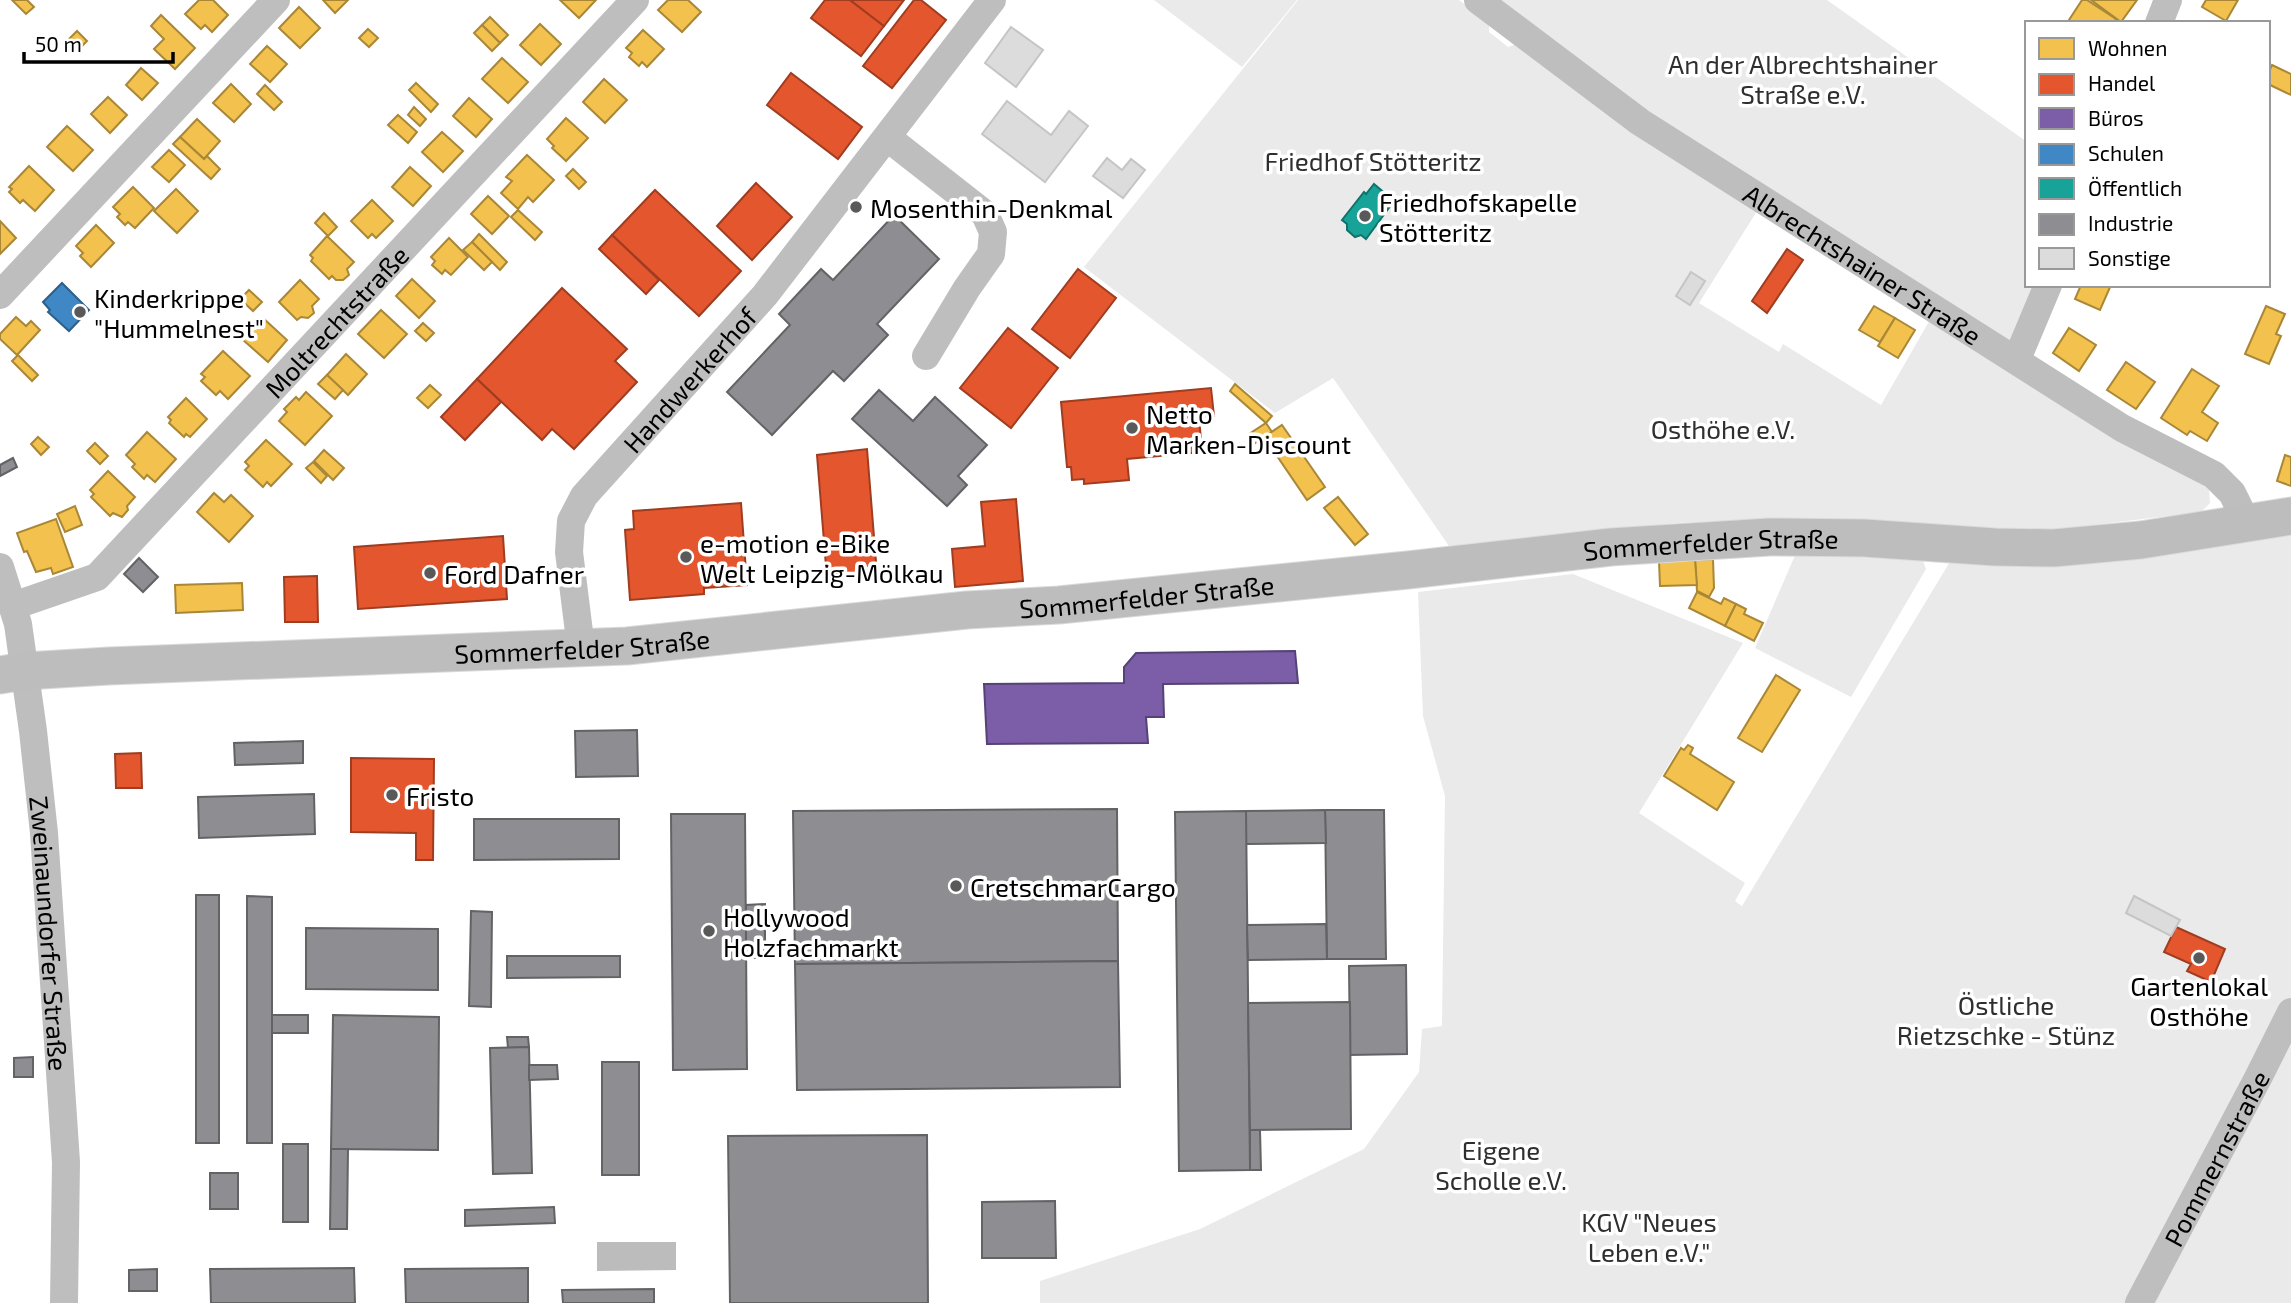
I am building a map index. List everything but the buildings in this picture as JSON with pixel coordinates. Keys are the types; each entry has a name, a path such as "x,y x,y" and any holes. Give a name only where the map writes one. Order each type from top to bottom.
{"main road":[{"name":"Sommerfelder Straße","path":"13,673 627,646 967,610 1059,605 1625,546 1769,537 1864,538 1951,545 2054,548 2141,540 2291,516"}],"street":[{"path":"0,295 276,0"},
{"name":"Moltrechtstraße","path":"13,606 97,577 635,0"},
{"name":"Handwerkerhof","path":"581,648 569,552 571,521 584,496 765,295 992,0"},
{"name":"Albrechtshainer Straße","path":"1478,0 1640,122 2122,428 2214,475 2232,493 2239,507 2241,523"},
{"path":"2160,21 2168,0"},
{"path":"888,138 985,214 993,232 991,254 926,356"},
{"path":"2017,359 2047,287"},
{"name":"Zweinaundorfer Straße","path":"0,567 13,606 13,673 44,833 66,1163 64,1303"},
{"name":"Pommernstraße","path":"2138,1303 2259,1078 2291,1012"}],"green space":[{"path":"1154,0 1297,0 1242,67"},
{"path":"1298,0 1459,0 1489,23 1489,32 1508,47 1516,44 1759,208 1699,303 1779,352 1783,344 1881,405 1931,318 2198,479 2209,489 2210,503 2201,512 2035,532 1936,524 1766,519 1677,523 1449,546 1333,378 1275,413 1084,267"},
{"name":"An der Albrechtshainer Straße e.V.","path":"1488,0 1827,0 2025,141 2025,287 2037,287 2014,346 1644,117"},
{"name":"Östliche Rietzschke - Stünz","path":"2291,532 2291,1303 1040,1303 1040,1281 1200,1229 1364,1149 1419,1072 1422,1029 1442,1026 1445,796 1423,716 1418,592 1573,574 1743,643 1639,813 1745,883 1735,901 1742,906 1951,560 2045,567"},
{"path":"1796,553 1923,561 1926,569 1851,697 1755,648"}],"shaded area":[{"path":"597,1242 676,1242 676,1270 597,1271"}],"place":[{"name":"Mosenthin-Denkmal","path":"856,207"},
{"name":"Friedhofskapelle Stötteritz","path":"1365,216"},
{"name":"Kinderkrippe \"Hummelnest\"","path":"80,312"},
{"name":"Netto Marken-Discount","path":"1132,428"},
{"name":"e-motion e-Bike Welt Leipzig-Mölkau","path":"686,557"},
{"name":"Ford Dafner","path":"430,573"},
{"name":"Fristo","path":"392,795"},
{"name":"CretschmarCargo","path":"956,886"},
{"name":"Hollywood Holzfachmarkt","path":"709,931"},
{"name":"Gartenlokal Osthöhe","path":"2199,958"}],"park label":[{"name":"Friedhof Stötteritz","path":"1373,160"},
{"name":"Osthöhe e.V.","path":"1723,428"},
{"name":"Eigene Scholle e.V.","path":"1501,1164"},
{"name":"KGV \"Neues Leben e.V.\"","path":"1649,1236"}]}
